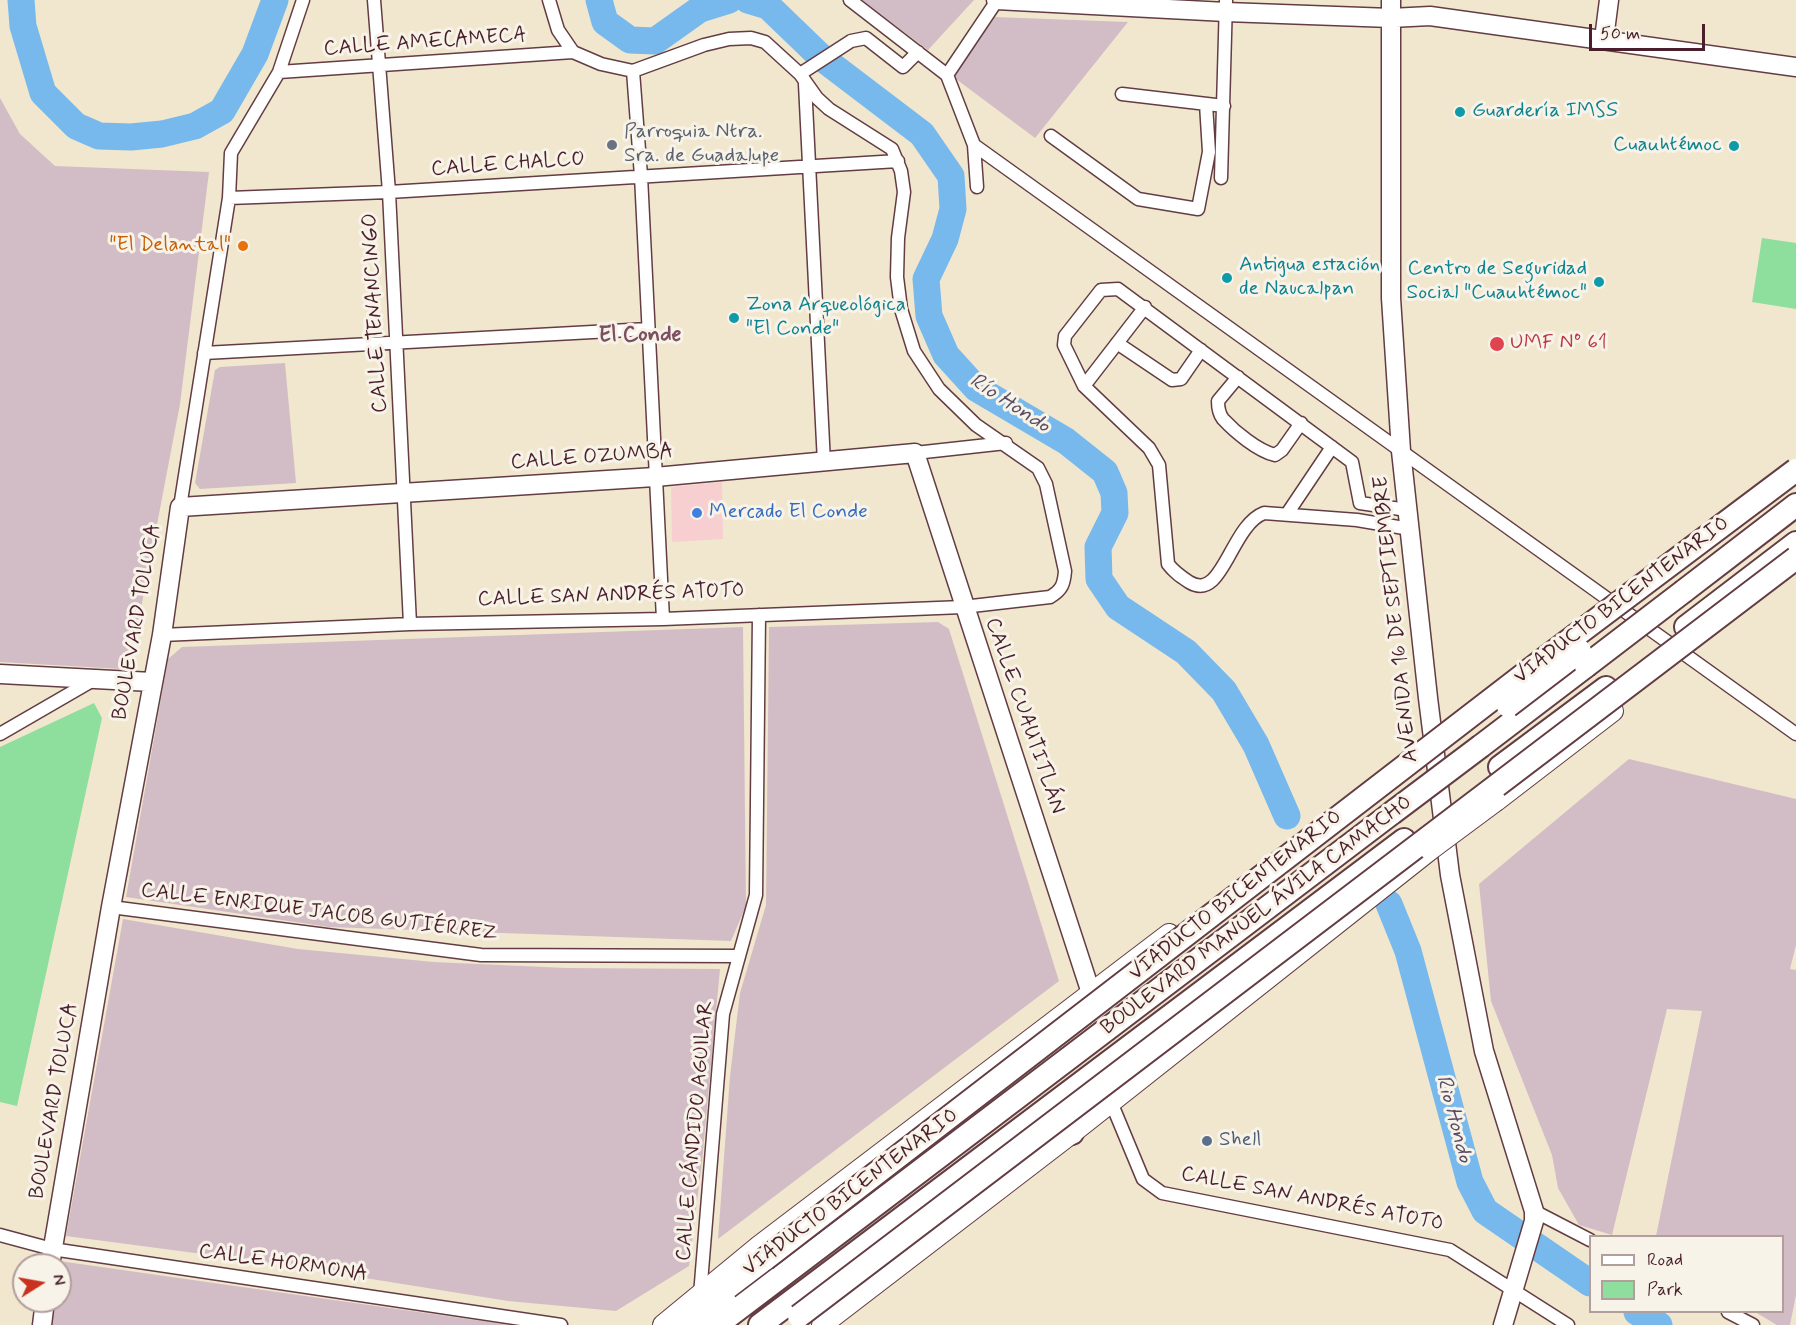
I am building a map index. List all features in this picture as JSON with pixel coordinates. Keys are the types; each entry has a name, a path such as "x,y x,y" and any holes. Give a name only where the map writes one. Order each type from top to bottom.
{"highway":[{"name":"VIADUCTO BICENTENARIO","path":"678,1325 1526,673 1796,470"},
{"path":"698,1325 1796,487"},
{"name":"BOULEVARD MANUEL ÁVILA CAMACHO","path":"717,1325 1796,505"},
{"name":"BOULEVARD MANUEL ÁVILA CAMACHO","path":"760,1325 1796,543"},
{"path":"788,1325 1796,558"},
{"path":"1207,954 1268,859"},
{"path":"991,1151 1072,1133"}],"main road":[{"path":"663,1325 768,1240 1796,458"},
{"path":"822,1325 1072,1133 1430,850 1796,572"}],"street":[{"name":"BOULEVARD TOLUCA","path":"52,1253 111,907 162,636 229,198 231,153 279,72 303,0"},
{"name":"CALLE TENANCINGO","path":"374,0 389,192 410,624"},
{"path":"549,0 558,30 573,52 602,64 633,71 704,45 729,39 751,38 765,42 804,76 829,109 892,149 898,161 904,192 898,238 897,277 901,309 914,351 939,389 976,425 1006,443"},
{"path":"850,0 947,75 974,145 977,187"},
{"path":"1604,39 1609,0"},
{"path":"947,75 996,1 1391,9 1796,67"},
{"path":"1221,178 1226,6"},
{"name":"AVENIDA 16 DE SEPTIEMBRE","path":"1391,9 1391,298 1401,451 1450,875 1484,1052 1534,1216"},
{"path":"804,76 833,52 851,41 866,38 903,67 918,52"},
{"name":"CALLE AMECAMECA","path":"279,72 380,67 573,52"},
{"path":"633,71 641,176 663,619"},
{"path":"804,76 824,463"},
{"path":"1122,94 1224,106"},
{"path":"1051,136 1138,199 1198,209 1209,152 1206,104"},
{"path":"974,145 1796,734"},
{"name":"CALLE CHALCO","path":"229,198 389,192 898,161"},
{"path":"1357,520 1360,503 1352,462 1118,289 1101,290 1065,336 1064,345 1084,386 1149,448 1159,465 1166,553 1174,572 1198,587 1208,586 1214,580 1236,538 1252,520 1264,513 1357,520 1410,529"},
{"path":"1084,386 1144,307"},
{"path":"204,353 648,328"},
{"path":"1117,343 1172,380 1181,378 1201,350"},
{"path":"1238,377 1218,401 1222,418 1266,453 1275,455 1282,450 1301,423"},
{"name":"CALLE OZUMBA","path":"180,507 655,477 824,463 1006,443"},
{"name":"CALLE SAN ANDRÉS ATOTO","path":"162,636 410,624 663,619 963,607 1050,597 1059,592 1064,584 1065,571 1046,484 1038,468 1006,443"},
{"path":"1287,514 1332,447"},
{"name":"CALLE CUAUTITLÁN","path":"915,453 963,607 1091,993"},
{"path":"1360,503 1407,510"},
{"name":"CALLE CÁNDIDO AGUILAR","path":"700,1295 723,1014 756,895 759,615"},
{"path":"0,674 152,682"},
{"path":"0,734 95,679"},
{"name":"CALLE ENRIQUE JACOB GUTIÉRREZ","path":"111,907 481,955 738,956"},
{"name":"CALLE SAN ANDRÉS ATOTO","path":"1111,1102 1143,1179 1162,1192 1450,1250 1515,1281 1568,1325"},
{"path":"1503,1325 1534,1216 1589,1240"},
{"name":"CALLE HORMONA","path":"0,1235 42,1253"},
{"name":"CALLE HORMONA","path":"72,1260 561,1325"},
{"path":"1732,1313 1753,1325"}],"shaded area":[{"path":"862,0 974,0 928,50"},
{"path":"995,17 1128,22 1035,138 952,76"},
{"path":"0,98 20,134 55,166 209,172 180,404 130,666 122,669 0,662"},
{"path":"285,363 296,483 200,489 195,483 215,370 220,367"},
{"name":"Mercado El Conde","path":"722,482 723,539 672,542 671,487"},
{"path":"938,622 949,629 1059,981 718,1239 730,1076 740,993 766,905 769,627"},
{"path":"743,627 746,906 731,941 329,927 126,897 168,659 182,647"},
{"path":"1629,759 1796,799 1796,945 1790,969 1796,970 1796,1295 1790,1325 1777,1325 1757,1313 1784,1313 1784,1235 1656,1235 1702,1011 1667,1009 1612,1235 1579,1225 1558,1188 1552,1155 1491,1001 1479,884"},
{"path":"123,919 298,949 434,962 567,968 720,969 702,1162 689,1266 616,1311 508,1301 278,1264 66,1236"},
{"path":"72,1263 510,1325 51,1325 52,1313 72,1313"}],"green space":[{"path":"1762,238 1796,243 1796,309 1752,302"},
{"path":"94,703 102,718 17,1106 0,1102 0,747"}],"waterway":[{"name":"Río Hondo","path":"21,0 23,26 43,93 76,126 99,136 131,137 162,134 195,126 222,111 255,54 275,0"},
{"name":"Río Hondo","path":"599,0 605,22 630,40 655,41 700,9 729,0"},
{"name":"Río Hondo","path":"748,0 768,6 822,58 922,134 951,176 953,209 945,239 926,279 929,316 946,355 976,388 1066,441 1105,472 1114,493 1115,513 1098,547 1099,579 1118,607 1186,652 1224,691 1256,745 1287,816"},
{"name":"Rio Hondo","path":"1389,904 1408,951 1470,1182 1485,1211 1589,1282"},
{"name":"Rio Hondo","path":"1639,1313 1659,1325"}],"place":[{"name":"Guardería IMSS","path":"1460,112"},
{"name":"Parroquia Ntra. Sra. de Guadalupe","path":"612,145"},
{"name":"Cuauhtémoc","path":"1734,146"},
{"name":"\"El Delantal\"","path":"243,246"},
{"name":"Antigua estación de Naucalpan","path":"1227,278"},
{"name":"Centro de Seguridad Social \"Cuauhtémoc\"","path":"1599,282"},
{"name":"Zona Arqueológica \"El Conde\"","path":"734,318"},
{"name":"UMF Nº 61","path":"1497,344"},
{"name":"Mercado El Conde","path":"697,513"},
{"name":"Shell","path":"1207,1141"}],"district":[{"name":"El Conde","path":"640,336"}]}
